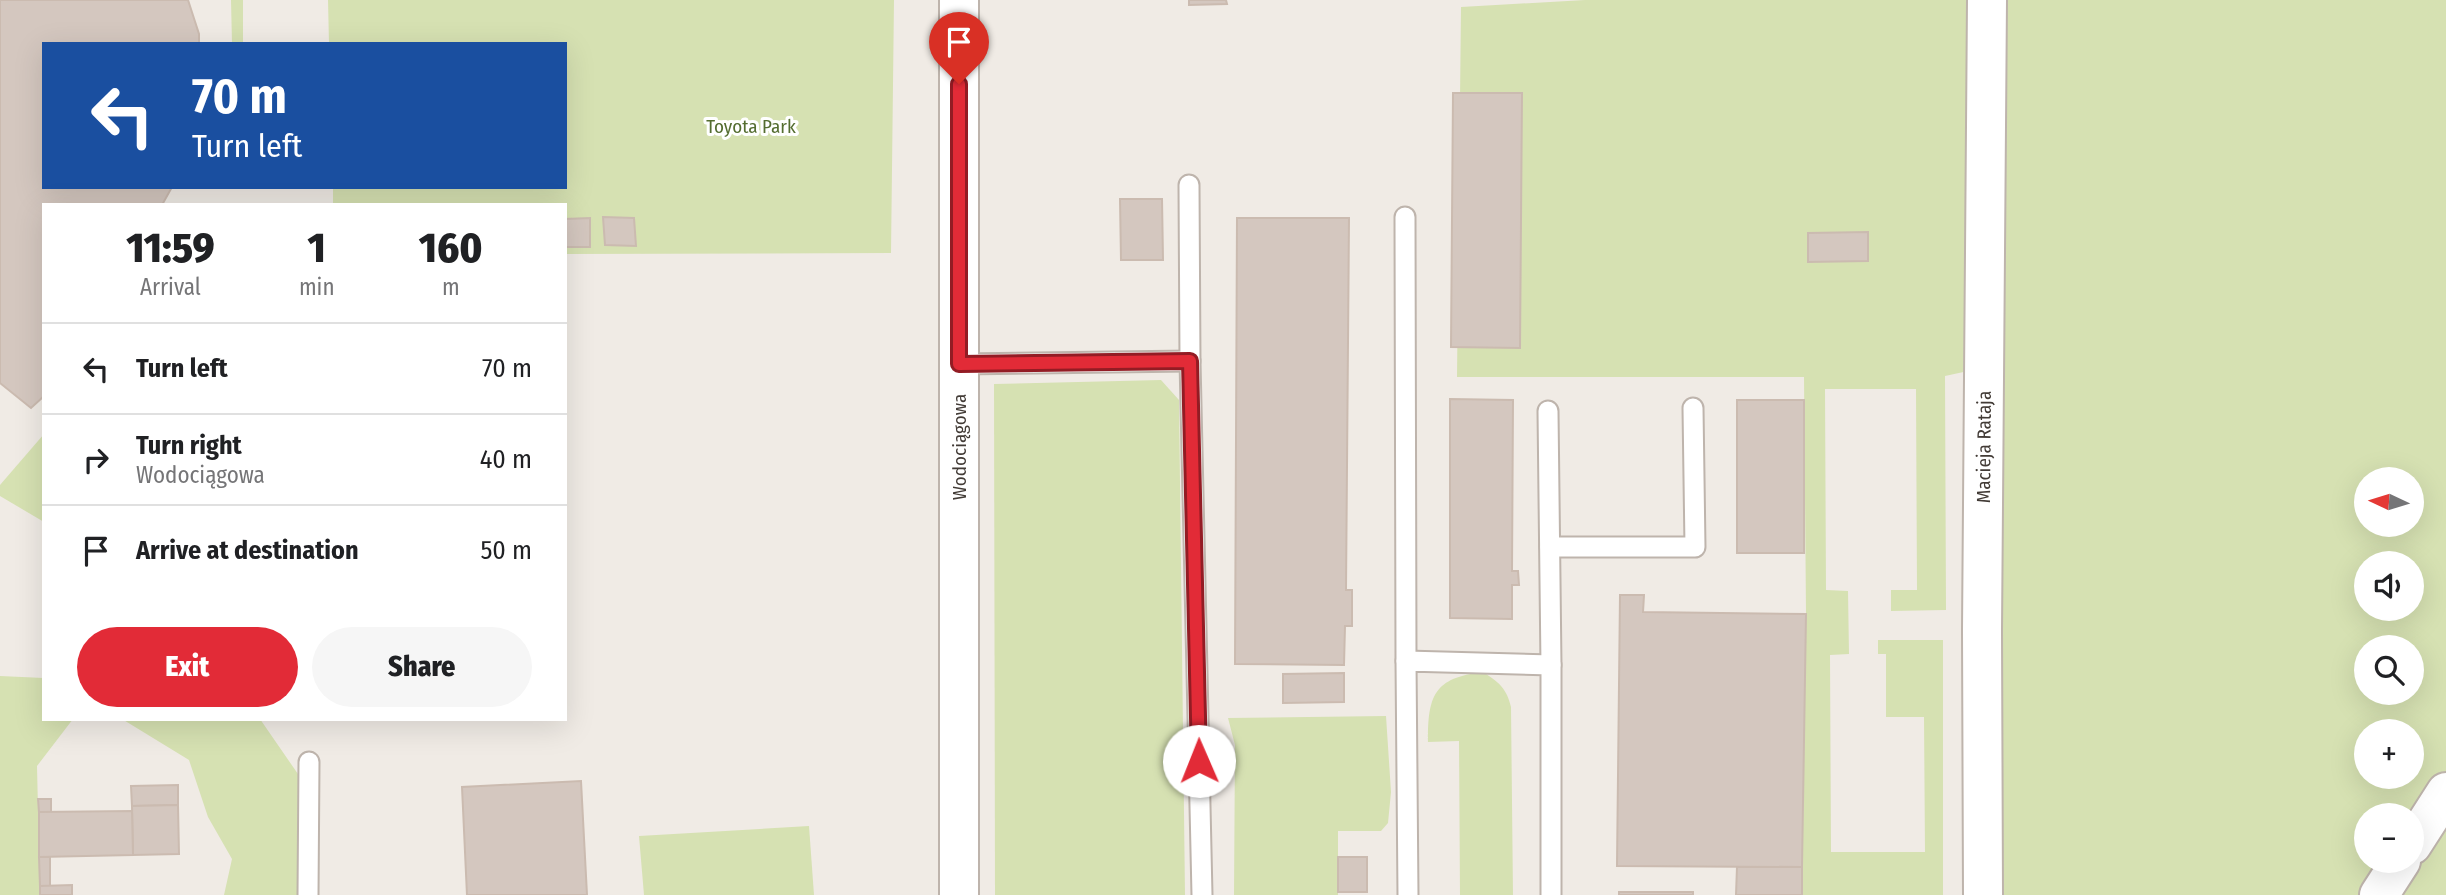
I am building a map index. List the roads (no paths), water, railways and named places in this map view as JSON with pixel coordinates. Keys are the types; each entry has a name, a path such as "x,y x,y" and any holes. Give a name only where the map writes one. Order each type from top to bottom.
{"street":[{"name":"Wodociągowa","path":"959,0 959,895"},
{"name":"Macieja Rataja","path":"1983,895 1983,410 1987,0"},
{"path":"2424,826 2446,792"},
{"path":"2379,895 2393,873"}],"lane":[{"path":"1189,185 1190,361 1202,895"},
{"path":"1405,217 1408,895"},
{"path":"959,364 1190,361"},
{"path":"1550,547 1695,548 1693,408"},
{"path":"1548,411 1551,895"},
{"path":"1406,661 1550,666"},
{"path":"308,895 309,762"}],"park label":[{"name":"Toyota Park","path":"751,126"}]}
